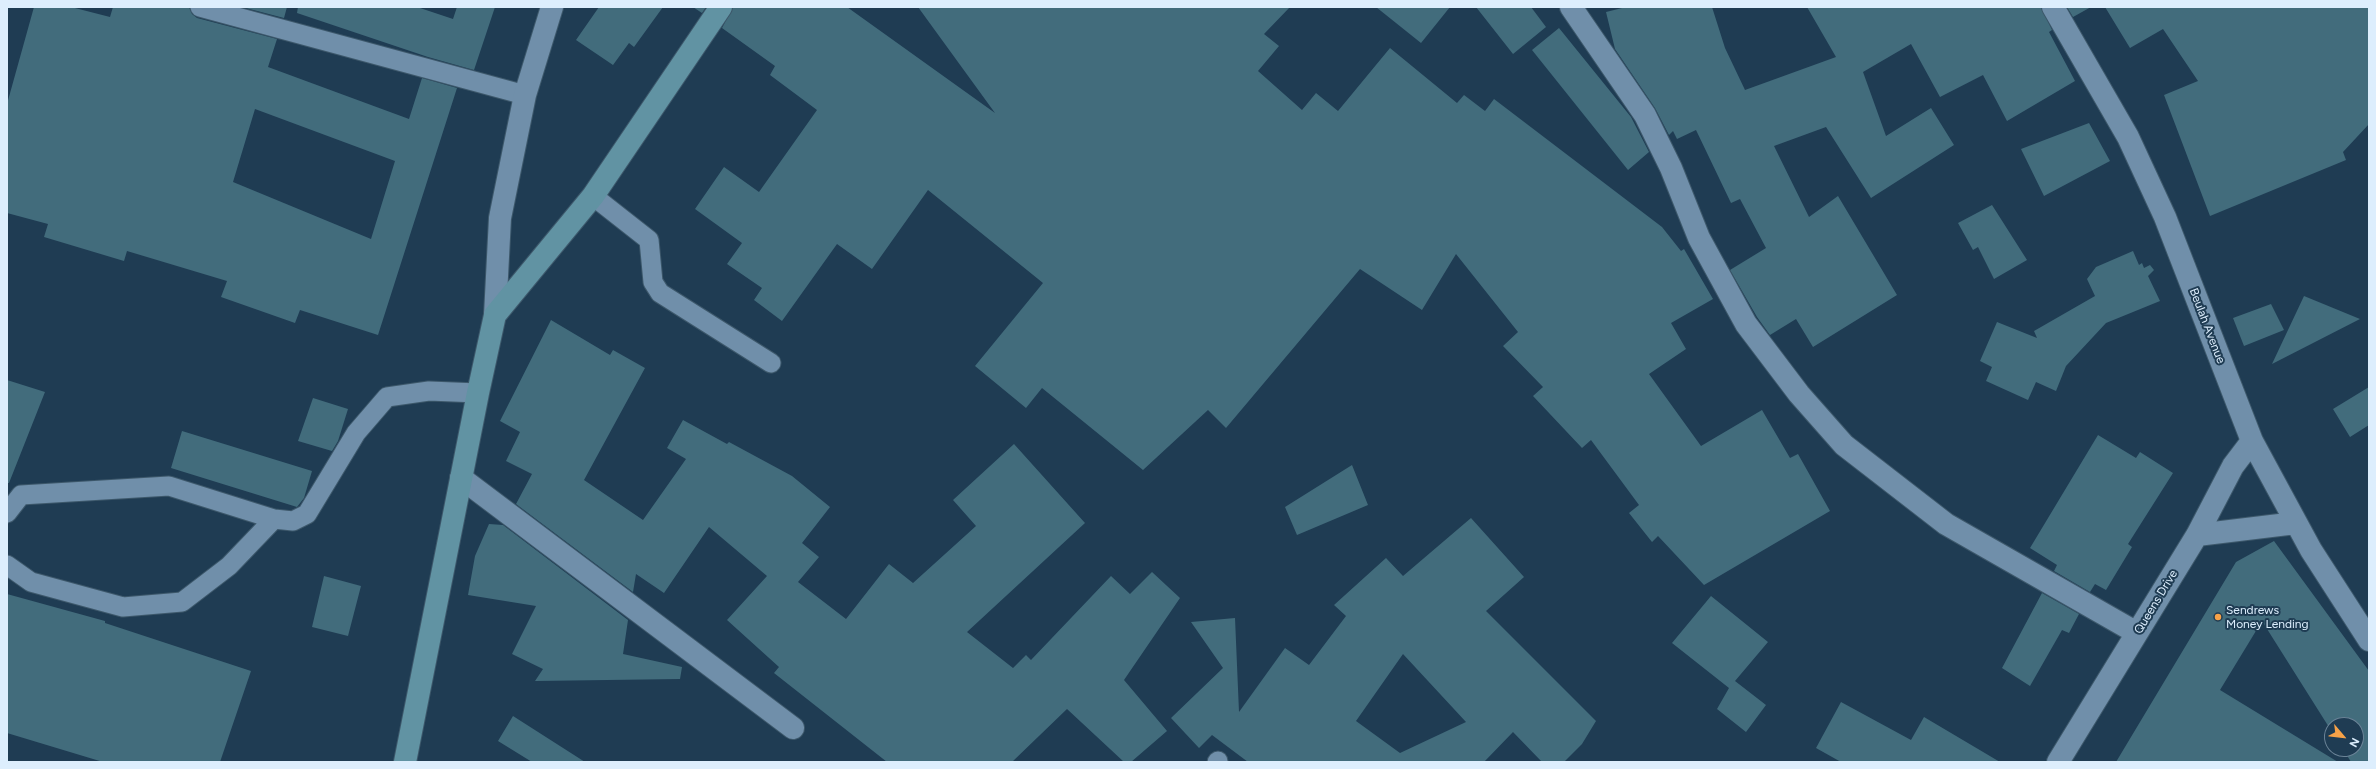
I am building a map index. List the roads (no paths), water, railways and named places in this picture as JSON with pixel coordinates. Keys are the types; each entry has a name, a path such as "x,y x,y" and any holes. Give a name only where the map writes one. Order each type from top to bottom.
{"street":[{"path":"405,762 478,393 495,315 500,218 525,95 552,7"},
{"path":"495,315 593,196 721,7"},
{"path":"1571,7 1644,115 1668,162 1699,238 1746,324 1800,394 1844,445 1946,524 2137,633"},
{"name":"Beulah Avenue","path":"2053,7 2131,143 2165,217 2252,441 2296,523 2369,640"},
{"name":"Queens Drive","path":"2058,762 2197,534 2233,466 2252,441"},
{"path":"461,478 793,728"},
{"path":"2197,534 2296,523"}],"lane":[{"path":"200,7 525,95"},
{"path":"593,196 650,240 653,282 660,293 771,363"},
{"path":"7,513 21,495 169,486 274,519 293,521 307,514 356,433 387,396 429,391 478,393"},
{"path":"7,565 31,582 123,607 182,602 229,566 274,519"}],"place":[{"name":"Sendrews Money Lending","path":"2218,617"}]}
